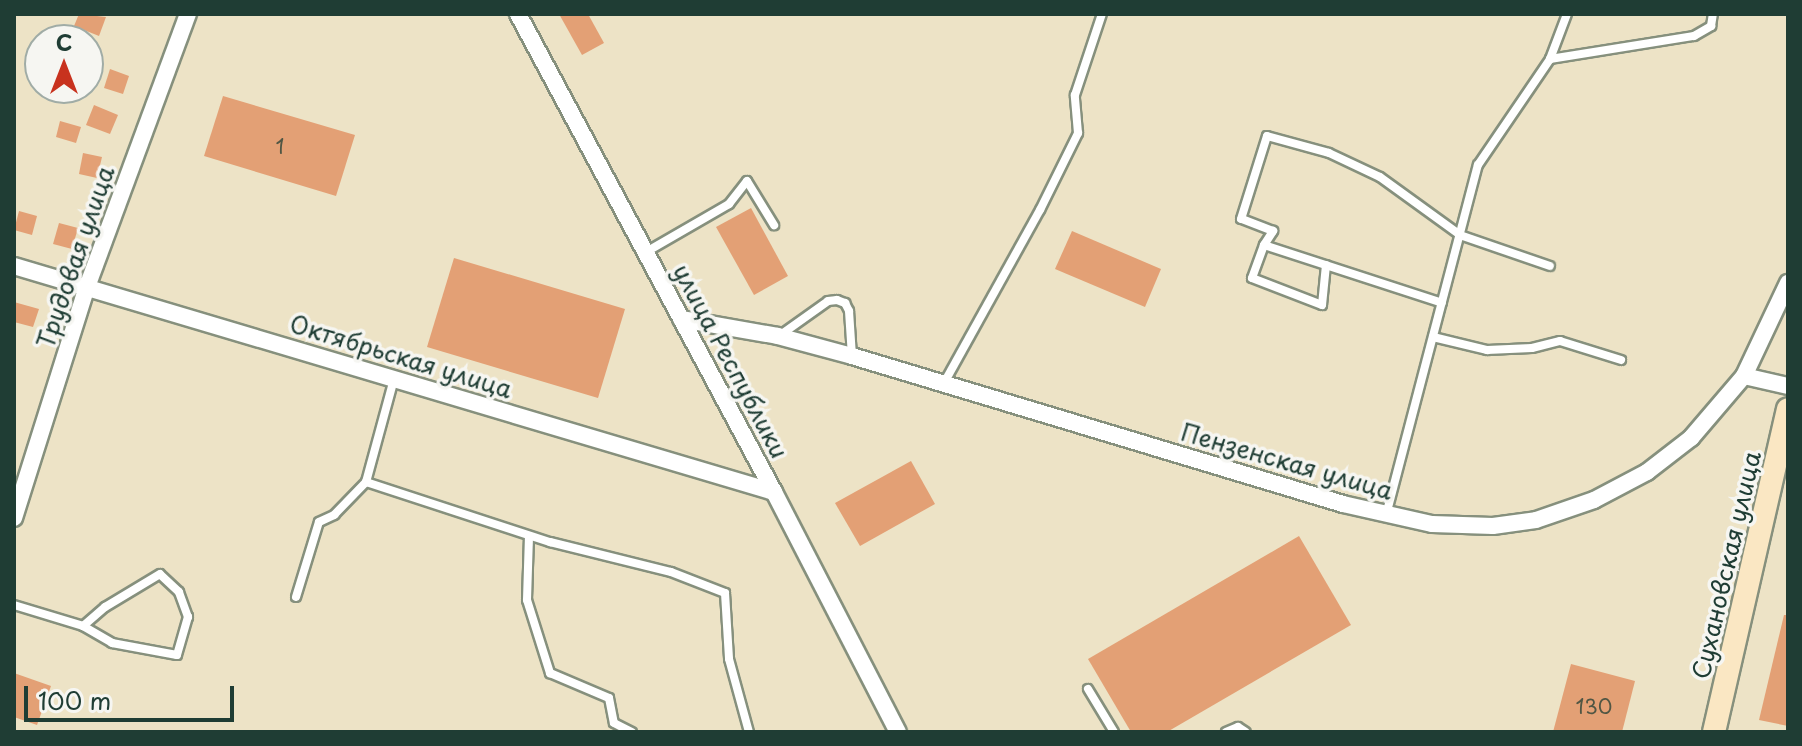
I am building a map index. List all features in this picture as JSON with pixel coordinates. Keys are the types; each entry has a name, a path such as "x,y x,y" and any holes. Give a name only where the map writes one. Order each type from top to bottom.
{"street":[{"name":"Трудовая улица","path":"14,518 87,287 188,14"},
{"name":"улица Республики","path":"518,14 774,492 898,732"},
{"name":"Октябрьская улица","path":"14,266 774,492"},
{"name":"Пензенская улица","path":"681,319 778,336 852,356 1386,515 1432,524 1493,526 1536,520 1594,500 1647,472 1691,438 1744,376 1788,283"},
{"path":"1744,376 1788,386"},
{"name":"Сухановская улица","path":"1714,732 1788,409"}],"lane":[{"path":"943,385 1040,210 1078,133 1075,95 1102,14"},
{"path":"1386,515 1478,165 1550,59 1567,14"},
{"path":"1550,59 1694,36 1711,26 1713,14"},
{"path":"1326,265 1322,305 1252,278 1264,245 1273,231 1241,219 1267,136 1329,153 1380,177 1420,203 1460,235 1550,266"},
{"path":"646,252 729,204 747,181 774,225"},
{"path":"1264,245 1442,303"},
{"path":"778,336 828,301 837,300 845,303 849,311 852,356"},
{"path":"1433,337 1487,350 1532,348 1560,341 1621,360"},
{"path":"296,597 319,522 334,515 366,482 394,379"},
{"path":"366,482 529,536 671,572 725,593 729,659 749,732"},
{"path":"529,536 527,600 550,673 609,698 614,723 632,732"},
{"path":"14,605 83,626 112,643 177,655 188,617 179,592 160,574 105,607 83,626"},
{"path":"1088,689 1114,732"},
{"path":"1226,732 1238,727 1246,732"}],"building":[{"path":"79,14 106,17 103,24 75,24"},
{"path":"559,14 588,14 604,43 582,55"},
{"path":"110,69 129,76 123,94 104,88"},
{"path":"223,96 355,135 336,196 204,156"},
{"path":"94,105 118,115 110,134 86,125"},
{"path":"60,121 81,127 76,143 56,137"},
{"path":"83,153 102,157 97,178 79,174"},
{"path":"751,208 788,276 754,295 716,227"},
{"path":"19,211 37,216 32,235 14,230"},
{"path":"59,223 78,228 72,249 53,244"},
{"path":"1072,231 1161,269 1145,307 1055,269"},
{"path":"454,258 625,309 598,398 427,347"},
{"path":"14,302 39,309 33,327 14,322"},
{"path":"911,461 935,504 860,546 835,503"},
{"path":"1299,536 1351,625 1167,732 1131,732 1088,659"},
{"path":"1784,615 1788,615 1788,726 1759,720"},
{"path":"1571,664 1635,681 1622,732 1553,732"},
{"path":"14,673 51,686 37,725 14,717"}]}
